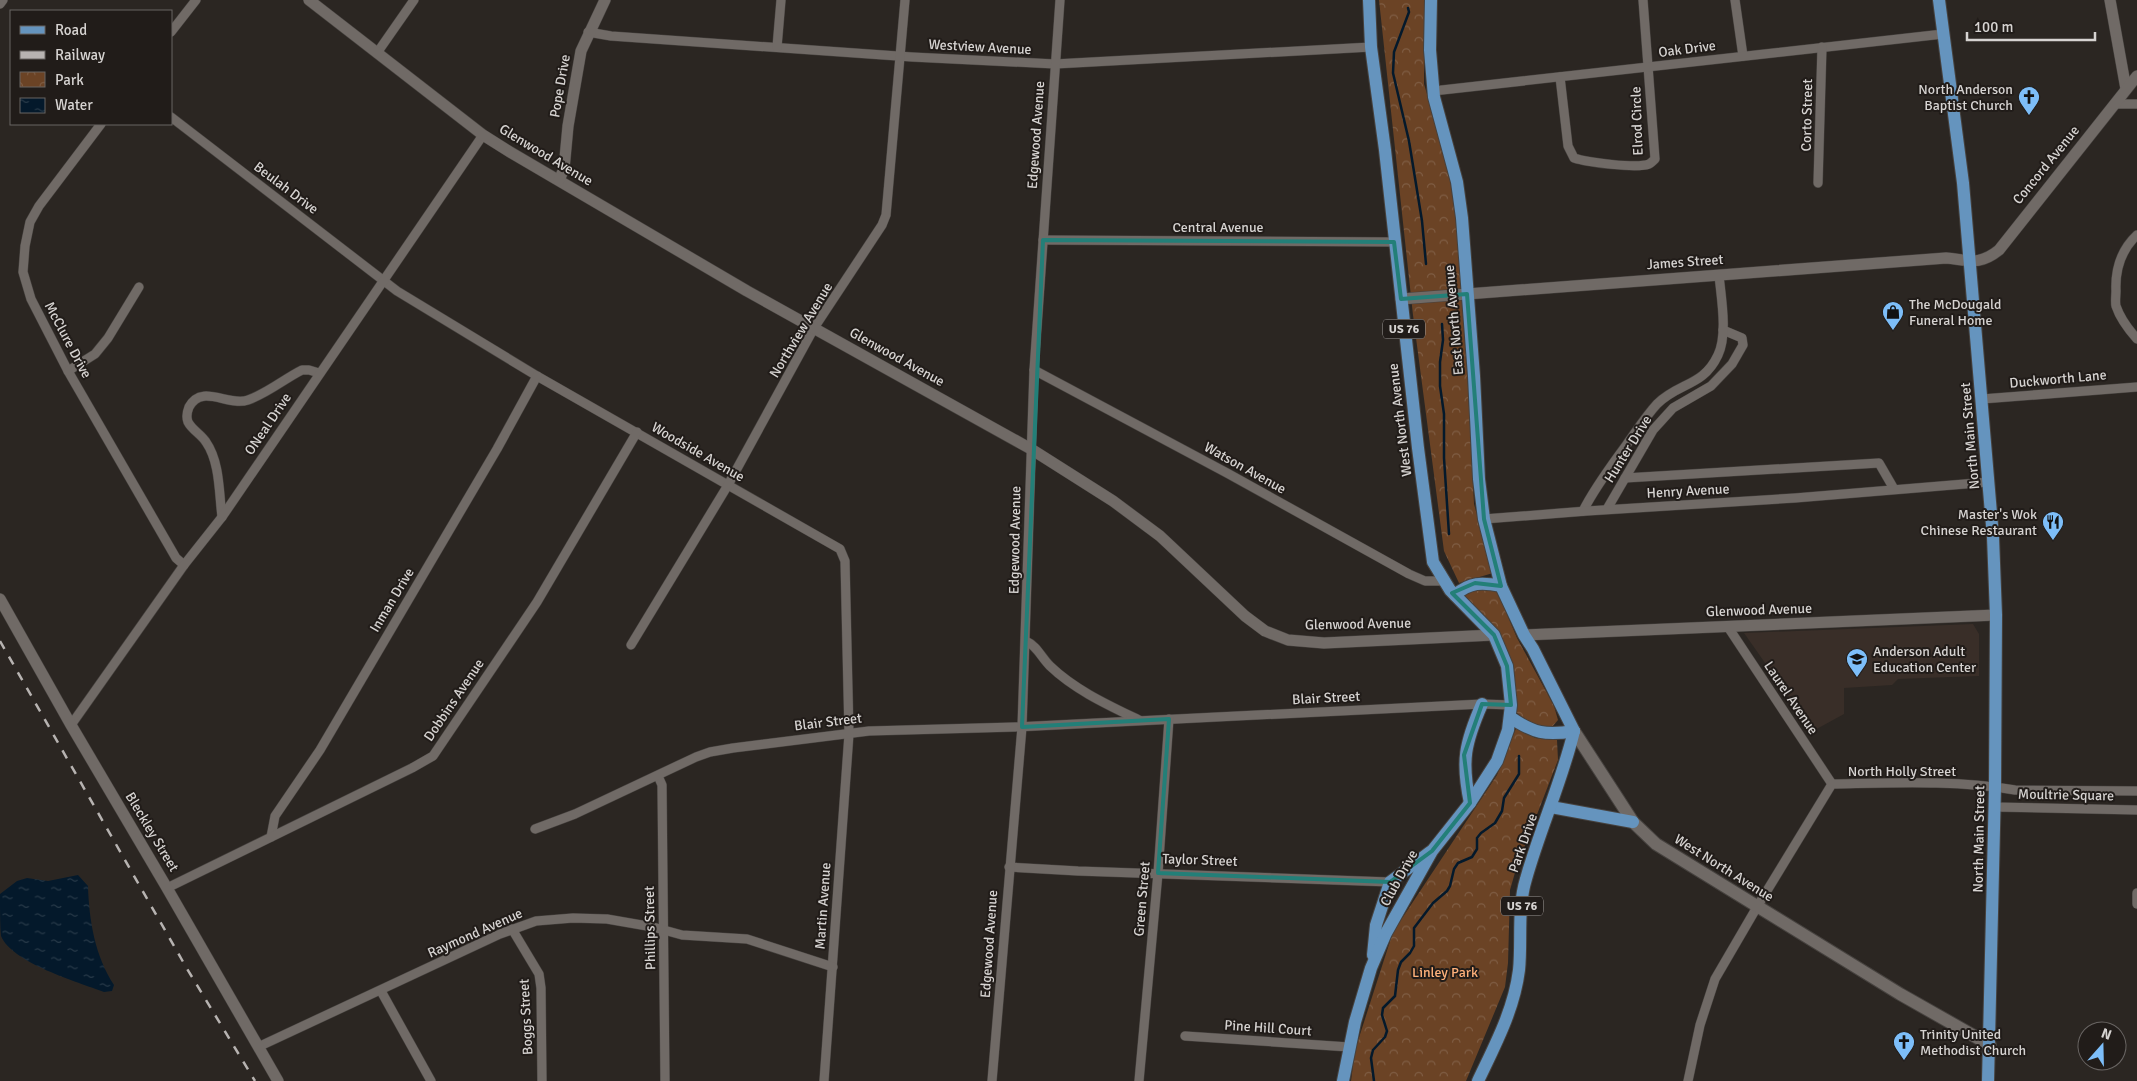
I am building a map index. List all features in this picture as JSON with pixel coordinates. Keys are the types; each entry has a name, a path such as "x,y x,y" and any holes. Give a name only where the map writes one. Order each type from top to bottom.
{"main road":[{"name":"West North Avenue","path":"1369,0 1371,47 1385,150 1394,242 1433,562 1454,595 1494,635"},
{"name":"East North Avenue","path":"1432,0 1430,50 1433,91 1457,182 1462,218 1484,519 1501,586 1524,635"},
{"name":"North Main Street","path":"1939,0 1963,183 1993,536 1996,615 1995,787 1988,1081"},
{"path":"1454,595 1475,583 1501,586"},
{"name":"US 76","path":"1494,635 1507,666 1510,711"},
{"name":"West North Avenue","path":"1524,635 1533,649 1574,731 1632,822 1656,844 1928,1011 1990,1045"},
{"path":"1470,803 1465,779 1464,755 1471,730 1482,704"},
{"path":"1510,711 1524,726 1538,732 1554,734 1574,731"},
{"name":"Club Drive","path":"1343,1081 1349,1047 1371,968 1399,908 1432,851 1470,803 1497,760 1508,730 1510,711"},
{"name":"Park Drive","path":"1478,1081 1511,1006 1520,957 1521,913 1525,881 1565,765 1574,731"},
{"path":"1551,807 1632,822"},
{"path":"1371,968 1376,925 1390,882 1432,851"}],"street":[{"path":"0,4 4,0"},
{"path":"172,31 196,0"},
{"name":"Glenwood Avenue","path":"309,0 483,135 654,238 1031,449 1113,501 1160,536 1245,616 1265,631 1288,640 1324,643 1494,635"},
{"path":"377,53 414,0"},
{"name":"Pope Drive","path":"559,180 564,169 568,126 579,59 588,32 605,0"},
{"path":"776,47 781,0"},
{"name":"Northview Avenue","path":"632,645 728,485 814,328 882,225 886,215 905,0"},
{"name":"Edgewood Avenue","path":"992,1081 1022,726 1034,370 1060,0"},
{"path":"1643,0 1648,67"},
{"path":"1735,0 1743,56"},
{"path":"2110,0 2126,89"},
{"name":"Westview Avenue","path":"588,32 611,36 900,56 1055,64 1371,47"},
{"name":"Oak Drive","path":"1433,91 1944,34"},
{"name":"Corto Street","path":"1818,184 1822,47"},
{"name":"Elrod Circle","path":"1560,77 1568,146 1574,158 1585,162 1648,165 1655,160 1648,67"},
{"name":"Concord Avenue","path":"1970,262 1989,258 1998,250 2137,76"},
{"path":"2114,104 2137,104"},
{"name":"Beulah Drive","path":"172,118 384,280"},
{"name":"McClure Drive","path":"100,125 39,206 30,222 25,246 23,272 31,299 68,371 176,558 184,565"},
{"name":"ONeal Drive","path":"71,725 184,565 222,516 483,135"},
{"path":"2137,235 2129,242 2122,253 2117,266 2115,283 2116,306 2128,329 2137,339"},
{"name":"Central Avenue","path":"1043,240 1394,242"},
{"name":"James Street","path":"1401,299 1946,258 1970,262"},
{"name":"Hunter Drive","path":"1583,511 1618,457 1658,404 1670,393 1700,379 1719,353 1723,330 1719,275"},
{"name":"Woodside Avenue","path":"384,280 397,291 537,376 840,549 845,561 849,734"},
{"path":"68,371 95,354 108,338 140,287"},
{"name":"Hunter Drive","path":"1607,509 1653,430 1673,408 1711,386 1732,364 1743,345 1742,338 1723,330"},
{"path":"222,516 213,455 206,441 188,422 186,413 190,405 196,398 205,395 232,401 248,400 302,370 319,373"},
{"name":"Watson Avenue","path":"1034,370 1227,473 1409,574 1425,581 1444,581"},
{"name":"Inman Drive","path":"271,837 275,816 320,750 497,449 537,376"},
{"name":"Duckworth Lane","path":"1982,399 2137,387"},
{"name":"Dobbins Avenue","path":"167,888 412,768 432,756 537,602 637,432"},
{"name":"Henry Avenue","path":"1624,478 1879,463 1894,489"},
{"name":"Henry Avenue","path":"1484,519 1607,509 1795,498 1989,482"},
{"name":"Bleckley Street","path":"0,598 71,725 278,1081"},
{"name":"Glenwood Avenue","path":"1524,635 1996,615"},
{"name":"Laurel Avenue","path":"1728,627 1832,784"},
{"name":"Blair Street","path":"1026,641 1032,644 1050,666 1089,696 1141,721"},
{"name":"Blair Street","path":"535,829 575,814 710,752 869,731 1141,721 1482,704 1510,711"},
{"name":"Green Street","path":"1139,1081 1158,873 1169,719"},
{"name":"Martin Avenue","path":"824,1081 849,734"},
{"name":"Phillips Street","path":"658,776 662,785 665,1081"},
{"name":"North Holly Street","path":"1688,1081 1700,1025 1712,986 1757,907 1832,784 1934,783 1995,787"},
{"name":"Moultrie Square","path":"1995,787 2015,790 2137,791"},
{"name":"Moultrie Square","path":"1994,807 2137,810"},
{"name":"Taylor Street","path":"1009,866 1078,871 1390,882"},
{"path":"2137,894 2137,904"},
{"name":"Raymond Avenue","path":"258,1047 512,929 536,921 573,918 607,919 682,935 747,939 833,967"},
{"name":"Boggs Street","path":"512,929 539,974 541,988 542,1081"},
{"path":"381,991 431,1081"},
{"name":"Pine Hill Court","path":"1185,1036 1349,1047"}],"highlighted area":[{"path":"1043,240 1394,242 1401,299 1467,294 1484,519 1501,586 1475,583 1452,593 1494,635 1507,666 1511,705 1482,704 1464,755 1470,803 1432,851 1390,882 1158,873 1169,719 1022,727"}],"shaded area":[{"name":"Anderson Adult Education Center","path":"1973,624 1979,634 1979,676 1898,679 1892,685 1844,688 1844,714 1813,731 1744,633"}],"green space":[{"path":"1379,0 1424,0 1424,84 1454,185 1464,310 1474,504 1493,573 1459,583 1444,551 1413,315"},
{"path":"1479,588 1497,591 1517,638 1554,706 1558,720 1552,727 1533,723 1517,713 1513,670 1502,639 1492,625 1464,595"},
{"name":"Linley Park","path":"1517,726 1535,738 1557,740 1558,760 1516,869 1510,890 1508,963 1505,987 1466,1081 1351,1081 1355,1050 1393,932 1497,775"}],"water":[{"path":"78,875 88,886 94,937 107,974 114,985 112,991 104,992 32,963 18,955 1,936 0,894 17,881 27,878 48,881"}],"waterway":[{"path":"1408,8 1409,12 1394,52 1393,73 1409,141 1422,221 1426,264"},
{"path":"1442,324 1443,340 1440,362 1440,386 1444,414 1444,458 1449,534"},
{"path":"1374,1081 1371,1058 1373,1050 1385,1037 1387,1031 1382,1015 1383,1008 1395,996 1398,970 1401,962 1414,946 1414,928 1433,903 1447,891 1454,869 1458,863 1472,857 1477,849 1477,838 1495,823 1502,811 1504,798 1519,774 1519,756"}],"railway":[{"path":"0,641 186,967 255,1081"}],"place":[{"name":"North Anderson Baptist Church","path":"2029,116"},
{"name":"The McDougald Funeral Home","path":"1893,331"},
{"name":"Master's Wok Chinese Restaurant","path":"2053,541"},
{"name":"Anderson Adult Education Center","path":"1857,678"},
{"name":"Trinity United Methodist Church","path":"1904,1061"}]}
